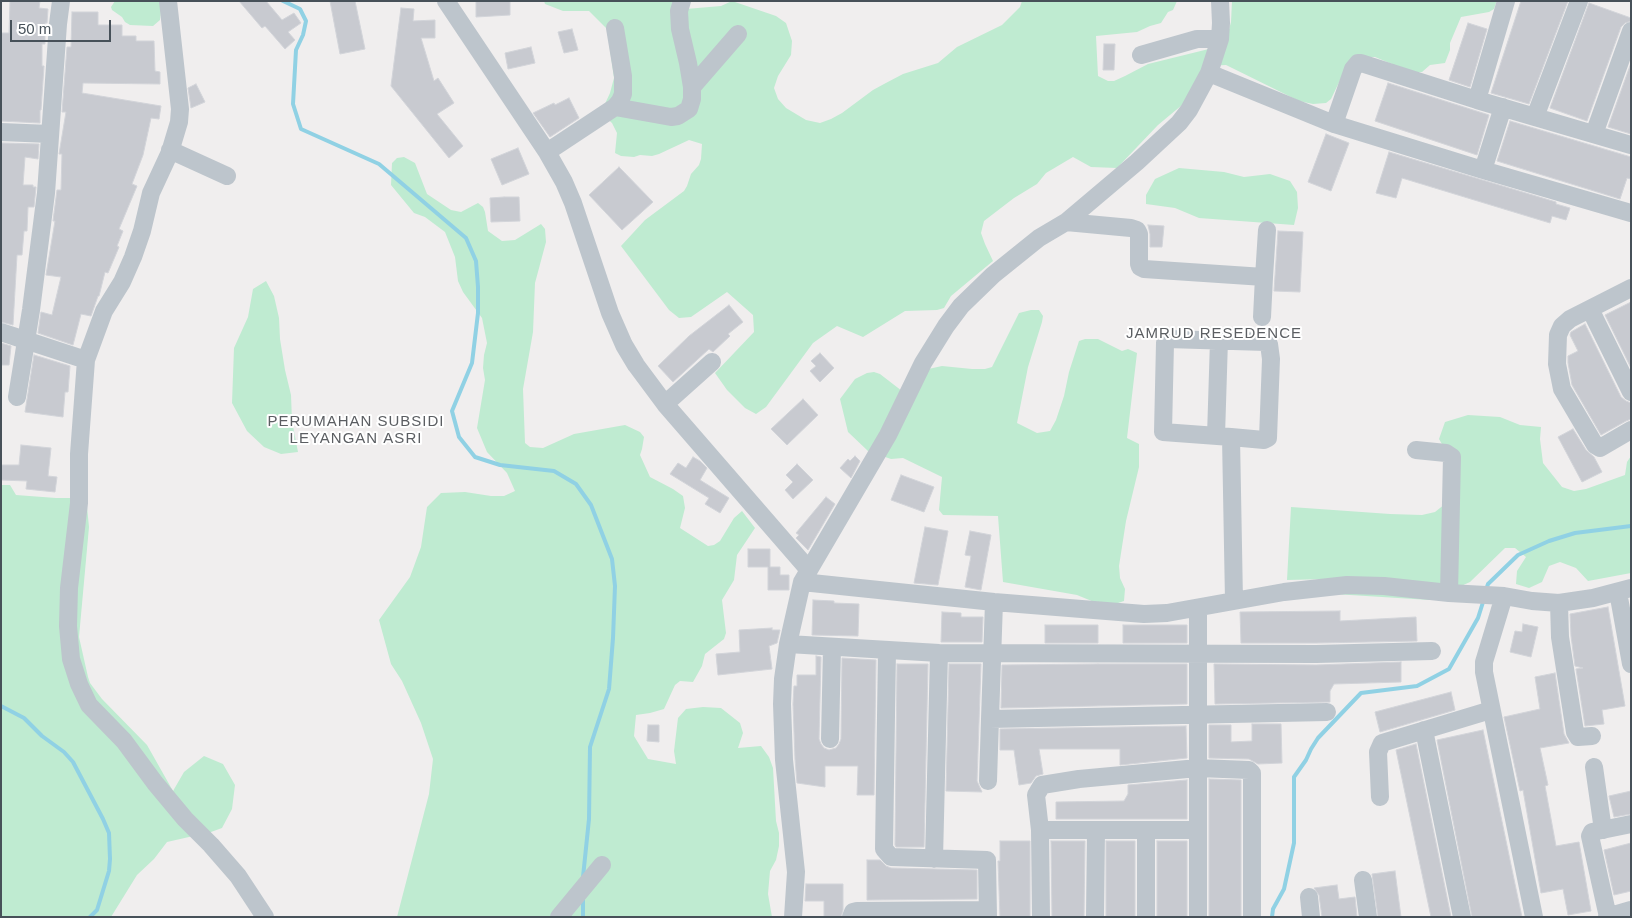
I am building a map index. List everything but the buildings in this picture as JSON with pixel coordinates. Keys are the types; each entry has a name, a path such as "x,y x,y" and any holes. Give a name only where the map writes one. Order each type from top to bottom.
{"street":[{"path":"18,397 46,193 58,24 62,1"},
{"path":"168,1 180,109 179,122 170,150 151,193 142,231 133,257 122,282 104,311 86,360 79,454 79,503 69,588 68,626 71,659 79,684 89,705 124,741 161,790 238,876 265,917"},
{"path":"446,1 547,152 573,203 607,304 624,345 636,365 665,404 720,466 806,576 994,602 1136,614 1198,609 1234,601 1347,585 1384,586 1559,602 1594,598 1625,590 1631,664"},
{"path":"615,107 663,116 678,116 689,109 692,99 692,87 680,29 679,11 682,1"},
{"path":"793,917 796,872 784,760 782,704 788,644 806,576 879,451 923,363 961,306 993,275 1039,238 1066,222 1148,152 1179,123 1189,110 1209,73 1220,39 1220,1"},
{"path":"1477,100 1506,1"},
{"path":"1535,117 1579,1"},
{"path":"547,152 615,107 623,94 623,76 614,28"},
{"path":"1594,134 1631,31"},
{"path":"692,87 738,34"},
{"path":"1141,55 1197,39 1220,39"},
{"path":"1334,124 1353,69 1358,63 1631,145"},
{"path":"1209,73 1334,124 1482,170 1627,209"},
{"path":"1482,170 1503,107"},
{"path":"1,132 50,134"},
{"path":"170,150 227,176"},
{"path":"1066,222 1137,230 1139,234 1139,264 1144,269 1264,277"},
{"path":"1262,318 1268,230"},
{"path":"1631,288 1570,319 1562,326 1558,335 1558,372 1562,389 1596,445 1600,448 1631,430"},
{"path":"1590,309 1631,392"},
{"path":"1,332 86,360"},
{"path":"1170,338 1266,342 1270,344 1268,438 1264,440 1223,437 1164,433 1162,431 1166,340 1170,338"},
{"path":"1219,340 1223,437 1234,601"},
{"path":"665,404 712,362"},
{"path":"1416,450 1446,453 1452,456 1449,593"},
{"path":"1492,595 1484,672 1534,917"},
{"path":"988,781 994,602"},
{"path":"1559,602 1560,637 1575,732 1578,737 1592,736"},
{"path":"1198,609 1198,917"},
{"path":"788,644 938,654 1316,654 1432,651"},
{"path":"830,739 832,647"},
{"path":"851,917 853,912 858,911 988,913 987,860 891,857 883,846 886,650"},
{"path":"934,858 938,654"},
{"path":"1380,797 1378,752 1380,744 1491,710"},
{"path":"990,718 1327,712"},
{"path":"1424,730 1462,917"},
{"path":"1594,767 1603,830"},
{"path":"1041,917 1040,830 1036,795 1042,785 1080,779 1198,768 1249,770 1252,773 1252,917"},
{"path":"1631,824 1592,832 1590,836 1608,917 1631,910"},
{"path":"1040,830 1198,830"},
{"path":"1095,917 1096,830"},
{"path":"1146,830 1146,917"},
{"path":"559,917 602,865"},
{"path":"1363,880 1368,917"},
{"path":"1308,897 1311,917"}],"green space":[{"path":"115,1 162,1 160,20 153,26 130,25 112,10 111,7"},
{"path":"544,1 685,1 686,9 721,6 732,1 776,16 786,23 792,41 791,55 778,76 774,88 778,99 786,108 806,120 820,123 842,113 884,84 903,74 938,63 957,47 1002,25 1020,7 1022,1 1177,1 1173,10 1168,12 1161,23 1137,32 1096,36 1098,76 1108,81 1114,81 1148,64 1225,45 1231,22 1232,1 1496,1 1496,3 1494,9 1489,12 1461,17 1450,43 1450,50 1445,63 1430,65 1422,72 1411,72 1375,57 1358,57 1344,72 1331,99 1326,103 1313,104 1299,101 1226,65 1207,66 1188,100 1158,125 1117,168 1091,167 1073,157 1046,173 1037,184 1014,198 984,221 981,233 993,261 951,296 944,308 905,311 863,337 837,326 813,343 766,407 756,414 745,408 727,390 715,373 754,332 753,315 727,292 691,317 679,318 669,310 621,246 645,220 684,191 691,174 699,165 702,144 689,140 652,156 621,156 615,153 617,133 612,123 604,116 604,106 614,78 607,29 589,11 563,11 545,4"},
{"path":"404,157 415,163 427,194 451,210 461,212 478,203 483,207 488,231 502,241 515,240 541,224 545,229 546,242 535,283 533,332 523,389 525,443 530,447 543,448 574,434 625,425 640,432 644,437 640,455 650,477 683,496 685,508 680,528 708,546 720,541 734,518 742,511 755,528 737,555 734,580 722,600 726,633 724,639 705,654 702,666 693,682 680,681 675,685 664,709 636,715 634,736 648,759 676,764 674,751 678,718 686,709 703,707 721,708 740,723 743,733 738,748 761,746 769,757 773,768 776,821 779,833 779,846 776,860 770,871 768,894 772,917 397,917 429,794 433,759 421,723 402,681 391,664 379,620 410,577 421,547 427,507 441,493 465,492 504,496 515,491 507,473 487,452 477,428 485,380 483,368 487,343 482,318 463,292 458,281 455,257 445,232 425,217 414,213 391,185 392,163 397,158"},
{"path":"1179,168 1224,172 1244,177 1270,174 1290,181 1297,192 1298,208 1294,225 1199,218 1175,208 1146,204 1146,195 1155,179"},
{"path":"266,281 274,296 279,318 280,339 291,395 292,421 298,452 281,454 264,447 247,431 232,403 234,348 248,317 253,289"},
{"path":"1039,310 1043,316 1028,367 1017,423 1037,433 1050,431 1056,420 1079,341 1098,339 1122,351 1128,349 1137,353 1127,438 1139,444 1139,467 1126,521 1119,566 1120,578 1125,589 1124,601 1112,605 1099,604 1077,595 1003,582 998,516 943,515 939,510 942,477 903,458 891,459 868,451 848,432 840,399 855,379 874,372 880,374 902,391 924,370 942,366 972,369 992,367 1019,313"},
{"path":"1468,415 1500,417 1520,425 1541,427 1540,439 1543,463 1562,487 1574,491 1586,489 1625,475 1627,462 1631,456 1631,573 1588,581 1576,568 1560,562 1549,566 1542,582 1529,588 1516,584 1517,571 1526,557 1515,548 1505,548 1470,582 1430,600 1334,594 1327,579 1287,580 1291,507 1390,514 1422,515 1435,512 1445,504 1451,460 1439,439 1445,422"},
{"path":"1,485 10,485 16,495 85,498 89,527 79,637 90,683 102,699 147,745 173,791 184,772 204,756 223,764 235,785 232,809 222,828 167,842 154,859 137,875 111,917 1,917"}],"waterway":[{"path":"283,1 300,9 306,21 303,35 296,50 293,104 301,129 379,164 466,238 476,261 478,313 472,363 452,411 459,437 475,457 500,465 554,471 576,484 591,505 612,559 615,586 609,689 590,747 589,819 583,877"},
{"path":"1486,590 1488,584 1518,555 1549,541 1575,533 1631,526"},
{"path":"1272,917 1273,909 1284,889 1294,843 1294,777 1318,738 1361,693 1417,686 1449,669 1478,618 1484,599"},
{"path":"1,706 24,718 73,762 109,833 109,871 97,910 90,917"},
{"path":"583,899 583,917"}],"district":[{"name":"JAMRUD RESEDENCE","path":"1214,334"},
{"name":"PERUMAHAN SUBSIDI LEYANGAN ASRI","path":"356,430"}]}
